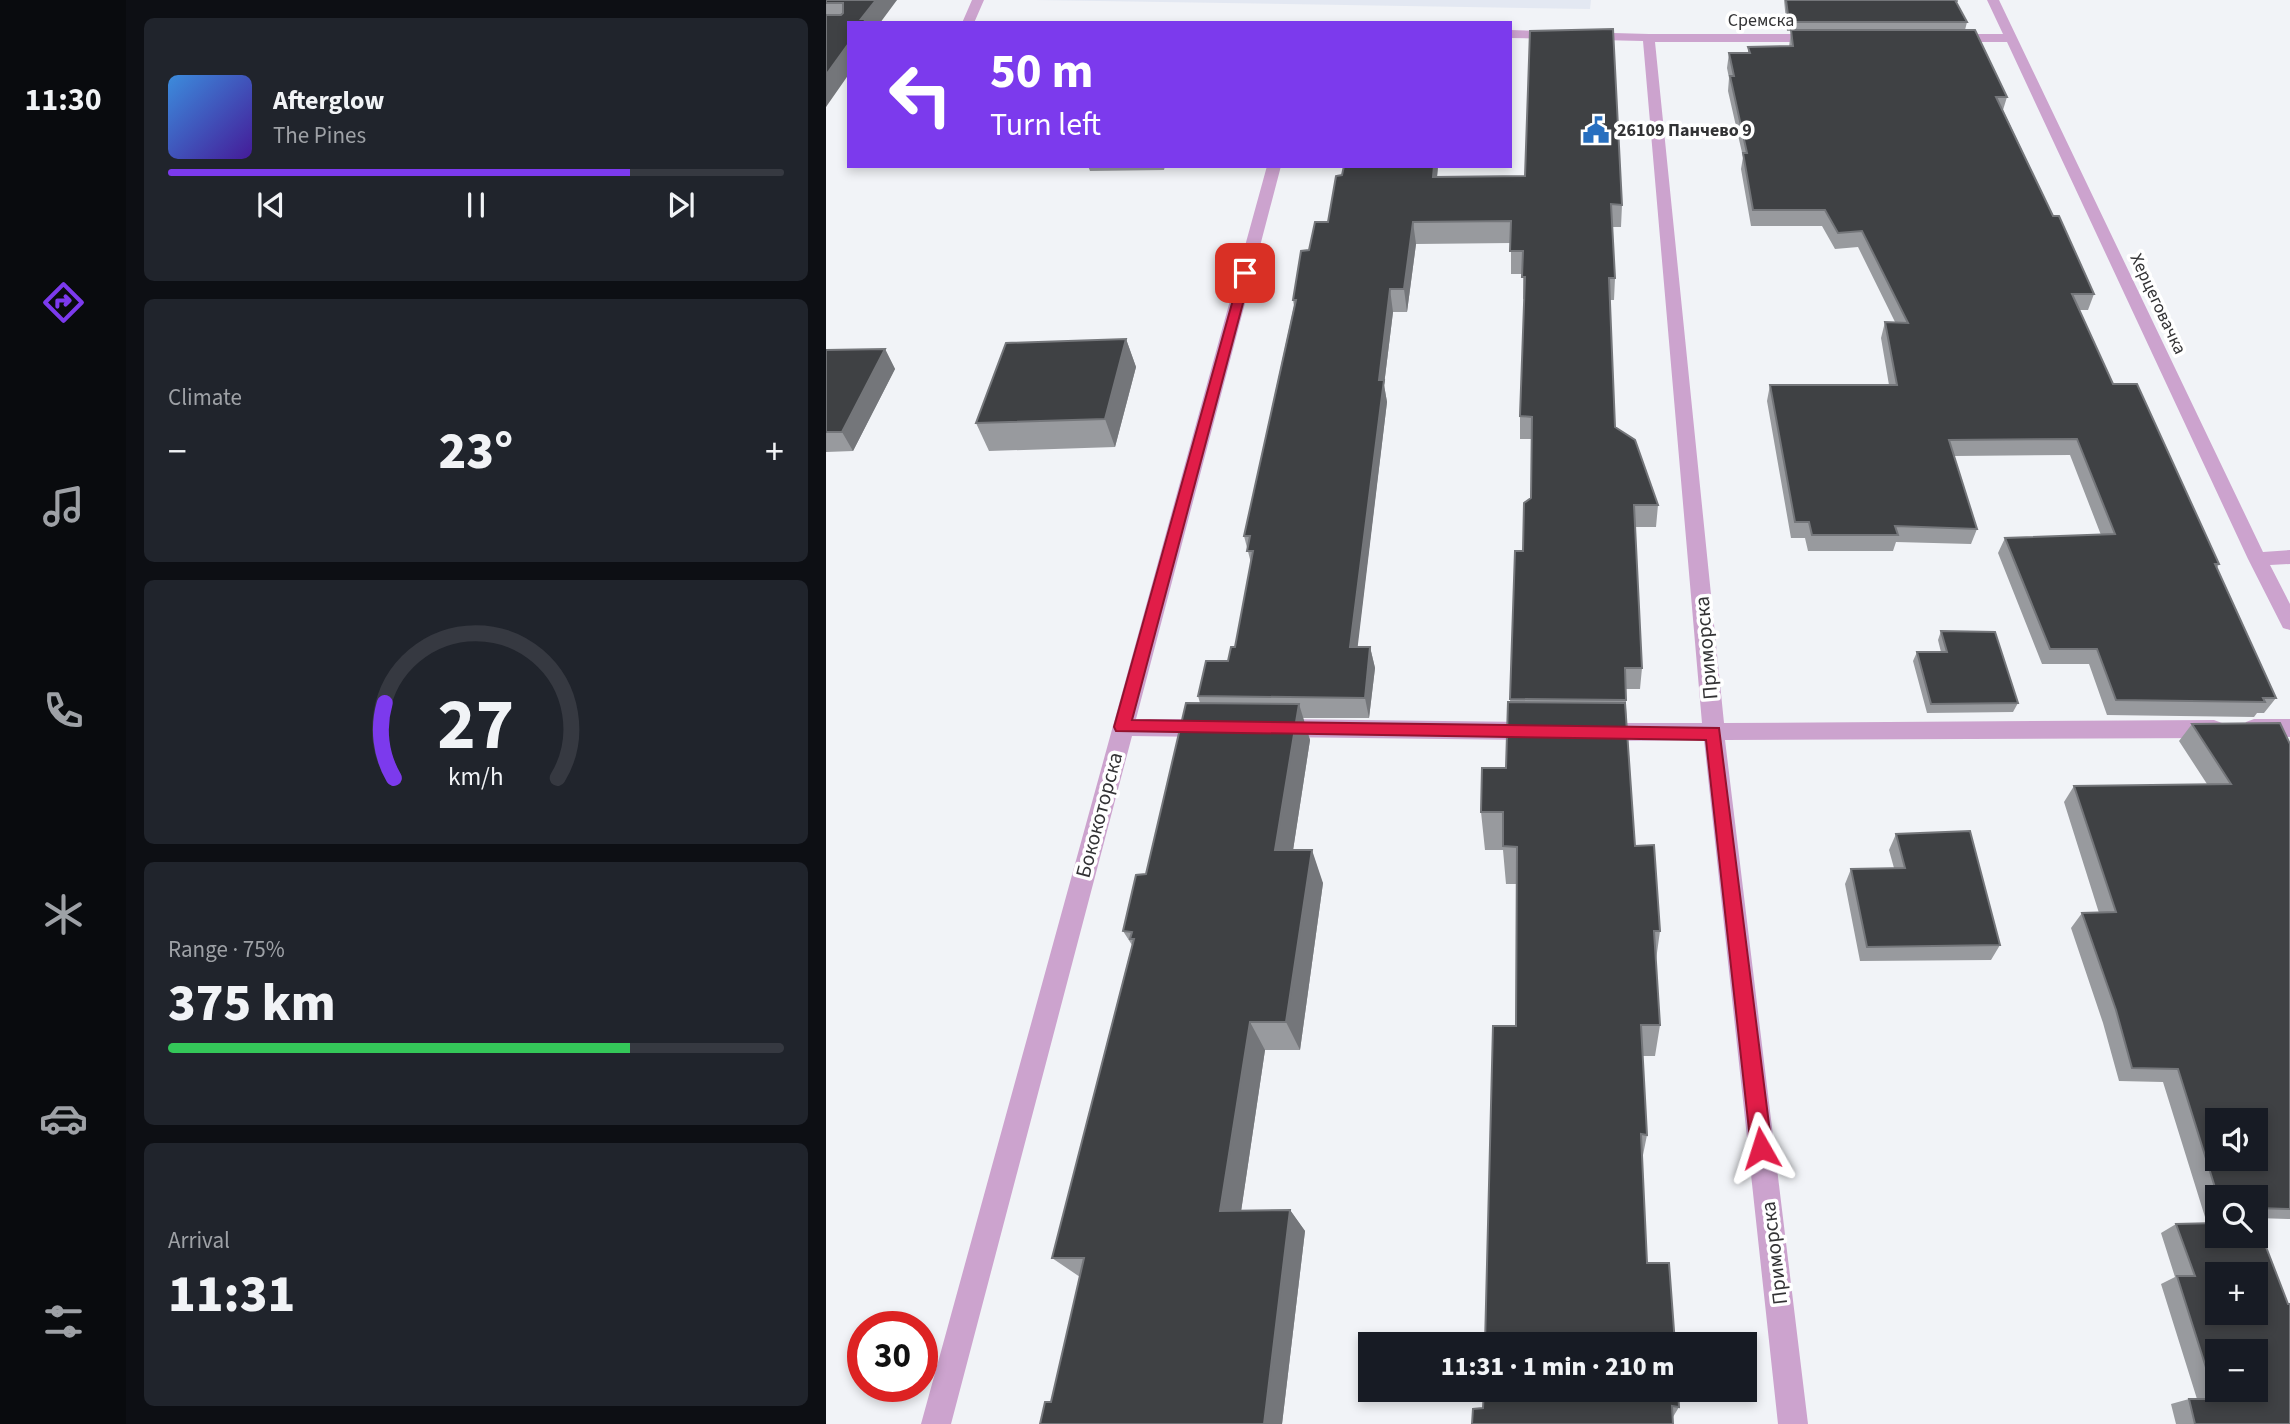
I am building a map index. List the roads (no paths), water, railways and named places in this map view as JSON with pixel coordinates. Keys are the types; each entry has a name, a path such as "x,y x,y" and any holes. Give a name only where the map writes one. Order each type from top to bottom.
{"street":[{"path":"969,21 978,0"},
{"name":"Херцеговачка","path":"1993,0 2257,559 2290,623"},
{"name":"Сремска","path":"1512,34 1649,38 1830,38"},
{"name":"Приморска","path":"1649,38 1714,733 1793,1424"},
{"path":"1942,38 2011,38"},
{"name":"Бококоторска","path":"936,1424 1272,168"},
{"path":"2257,559 2290,557"},
{"path":"1122,727 1232,728"},
{"path":"1260,728 1714,733 2290,728"}],"place":[{"name":"26109 Панчево 9","path":"1596,130"}]}
